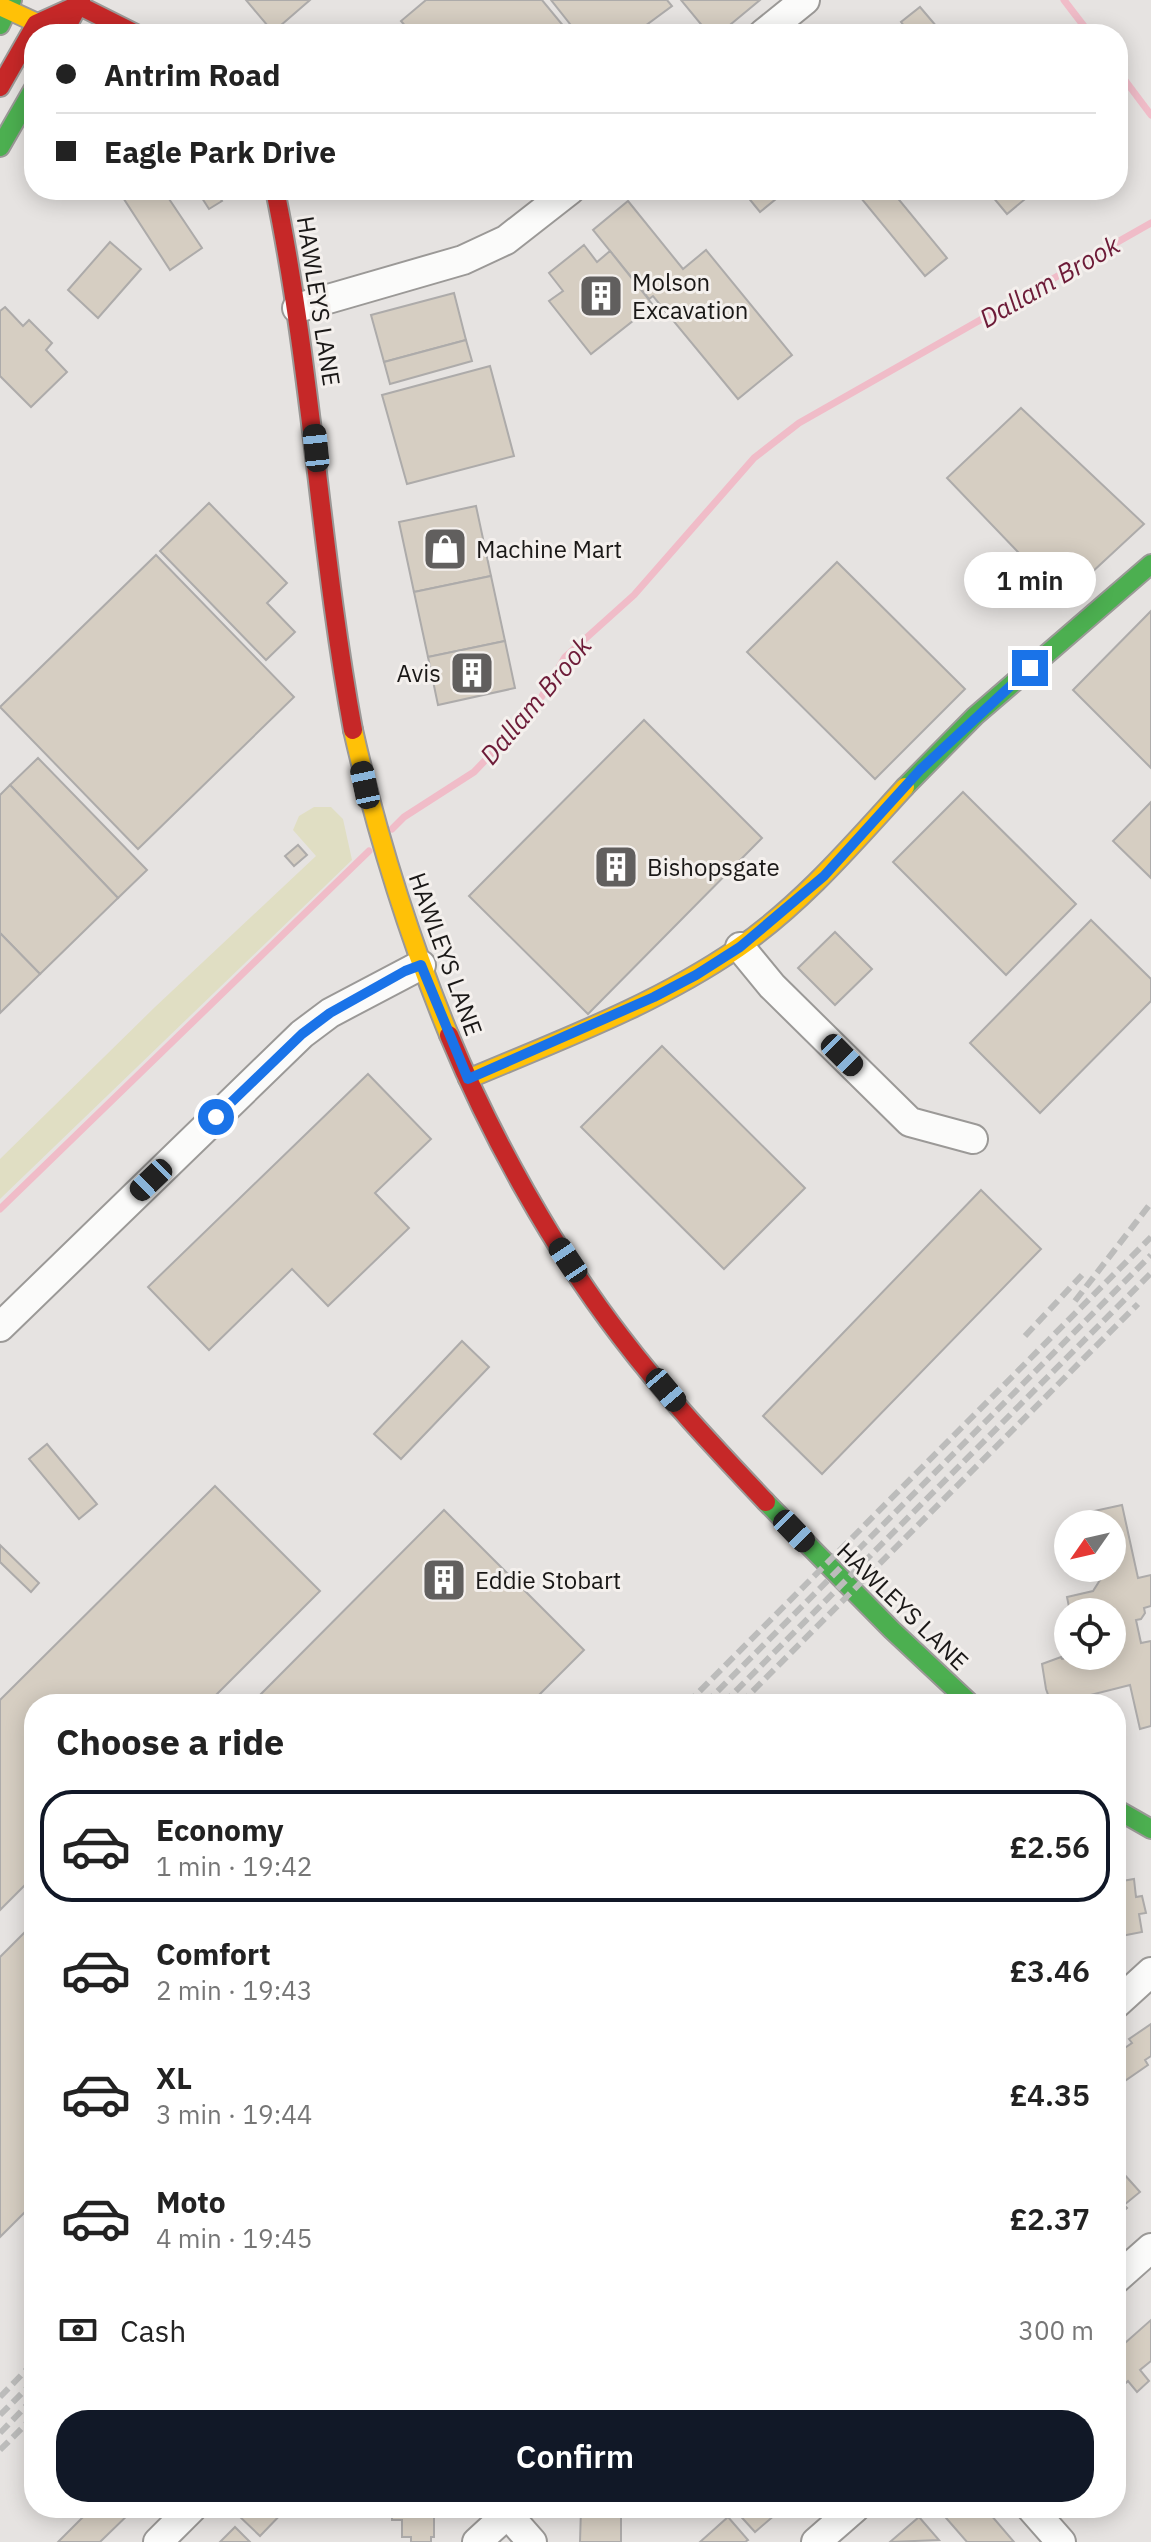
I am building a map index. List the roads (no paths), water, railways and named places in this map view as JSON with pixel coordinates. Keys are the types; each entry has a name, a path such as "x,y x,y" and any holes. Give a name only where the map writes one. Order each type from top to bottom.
{"main road":[{"path":"5,10 32,0"},
{"path":"5,10 36,24 75,2"},
{"path":"66,24 75,2"},
{"path":"75,2 117,24"},
{"path":"139,13 147,24"},
{"path":"0,87 24,45"},
{"path":"0,147 24,105"},
{"path":"0,155 24,135"},
{"name":"HAWLEYS LANE","path":"277,200 307,359 321,512 339,652 354,734 373,817 421,965 468,1079 512,1168 552,1236 616,1331 759,1496 892,1632 960,1694"},
{"path":"468,1079 668,991 740,947 824,876 920,770 975,716 1151,564"},
{"path":"1126,1813 1149,1823"}],"street":[{"path":"775,24 805,0"},
{"path":"297,308 463,260 506,240 557,200"},
{"path":"740,947 772,986 910,1122 973,1139"},
{"path":"0,1327 302,1034 330,1013 421,965"},
{"path":"1126,1995 1151,1972"},
{"path":"1126,2270 1151,2248"},
{"path":"158,2542 182,2518"},
{"path":"477,2542 500,2518"},
{"path":"514,2518 532,2542"},
{"path":"816,2542 844,2518"},
{"path":"1040,2518 1061,2542"}],"waterway":[{"path":"1064,0 1082,24"},
{"path":"1128,84 1151,115"},
{"name":"Dallam Brook","path":"392,829 404,817 474,772 535,708 565,657 634,595 754,458 799,423 1151,223"},
{"name":"Dallam Brook","path":"0,1209 369,851"}],"railway":[{"path":"1075,1301 1151,1203"},
{"path":"697,1694 1151,1237"},
{"path":"715,1694 1151,1255"},
{"path":"733,1694 1151,1273"},
{"path":"1025,1336 1082,1275"},
{"path":"750,1694 1138,1304"},
{"path":"0,2397 24,2372"},
{"path":"0,2415 24,2391"},
{"path":"0,2433 24,2408"},
{"path":"0,2450 24,2426"}],"place":[{"name":"Molson Excavation","path":"601,296"},
{"name":"Machine Mart","path":"445,549"},
{"name":"Avis","path":"472,673"},
{"name":"Bishopsgate","path":"616,867"},
{"name":"Eddie Stobart","path":"444,1580"}]}
